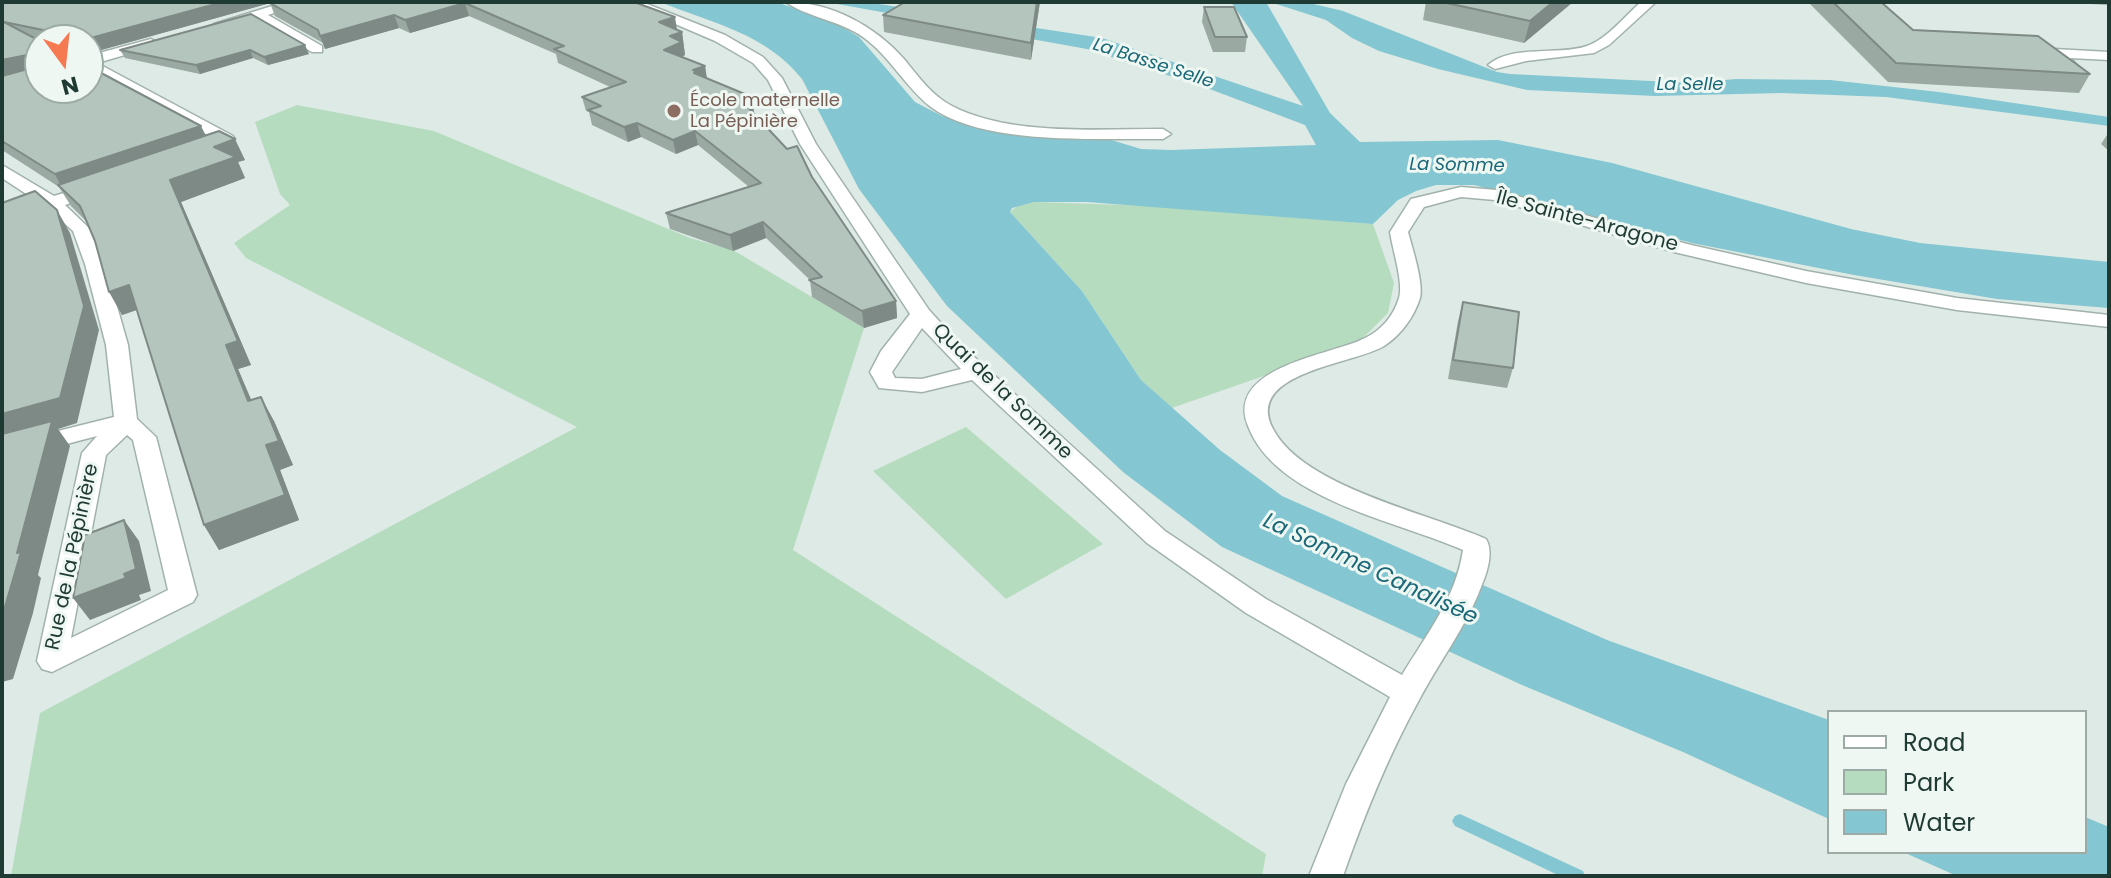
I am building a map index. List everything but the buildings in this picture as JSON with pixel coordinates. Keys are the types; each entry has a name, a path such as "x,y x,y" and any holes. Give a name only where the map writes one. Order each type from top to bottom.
{"street":[{"path":"211,27 300,2"},
{"name":"Quai de la Somme","path":"631,2 720,38 758,60 775,78 808,144 921,314 952,349 1156,537 1256,606 1407,692"},
{"path":"793,2 852,22 884,46 930,99 966,119 1025,129 1163,134"},
{"path":"1495,65 1526,57 1589,50 1604,42 1649,2"},
{"path":"257,14 317,49"},
{"path":"104,57 165,39"},
{"path":"2082,74 2054,53 2109,56"},
{"path":"104,71 227,139 221,145 193,154"},
{"name":"Rue de la Pépinière","path":"2,170 52,203 81,229 95,264 117,345 126,422 144,437 183,595 52,661 94,453 126,422"},
{"path":"27,212 108,184"},
{"name":"Île Sainte-Aragone","path":"1407,692 1428,662 1476,567 1477,546 1445,529 1343,494 1293,465 1261,432 1255,411 1261,391 1276,377 1390,332 1411,294 1399,232 1417,203 1461,192 1496,195 1705,254 1835,282 1980,309 2109,321"},
{"path":"921,314 889,356 881,372 887,383 905,388 942,383 977,371"},
{"path":"2,453 126,422"},
{"path":"1326,876 1349,810 1407,692"}],"green space":[{"path":"297,105 434,131 690,238 733,250 864,328 793,550 1266,854 1262,876 11,876 40,713 577,427 246,258 234,243 290,205 280,194 255,122"},
{"path":"1034,202 1156,206 1373,224 1394,283 1388,313 1358,343 1172,408 1141,380 1082,291 1010,212 1017,206"},
{"path":"966,427 1103,544 1006,599 873,471"}],"water":[{"path":"660,2 776,2 834,22 859,37 915,102 942,116 987,129 1108,139 1141,149 1316,145 1305,125 1207,88 1087,49 826,2 866,2 1102,38 1303,106 1231,2 1266,2 1330,113 1360,142 1498,140 1612,163 1851,229 1920,243 2109,262 2109,308 1997,299 1854,275 1692,243 1474,185 1436,185 1416,191 1398,200 1373,224 1087,202 1034,202 1012,208 1010,212 1082,291 1141,380 1220,450 1282,496 1607,640 1827,719 1827,818 1683,752 1522,685 1222,547 1123,472 947,306 859,189 802,79 772,51 737,31"},
{"name":"La Selle","path":"1270,2 1305,2 1343,11 1497,72 1510,74 1691,83 1736,79 1830,80 1939,92 2109,117 2109,126 1886,97 1781,93 1655,96 1527,90 1379,51 1352,38 1326,20"},
{"path":"2087,818 2109,827 2109,876 1957,876 1908,854 2087,854"}],"waterway":[{"path":"1460,821 1577,876"}],"place":[{"name":"École maternelle La Pépinière","path":"674,111"}],"water label":[{"name":"La Basse Selle","path":"1153,64"},
{"name":"La Somme","path":"1457,166"},
{"name":"La Somme Canalisée","path":"1370,570"}]}
